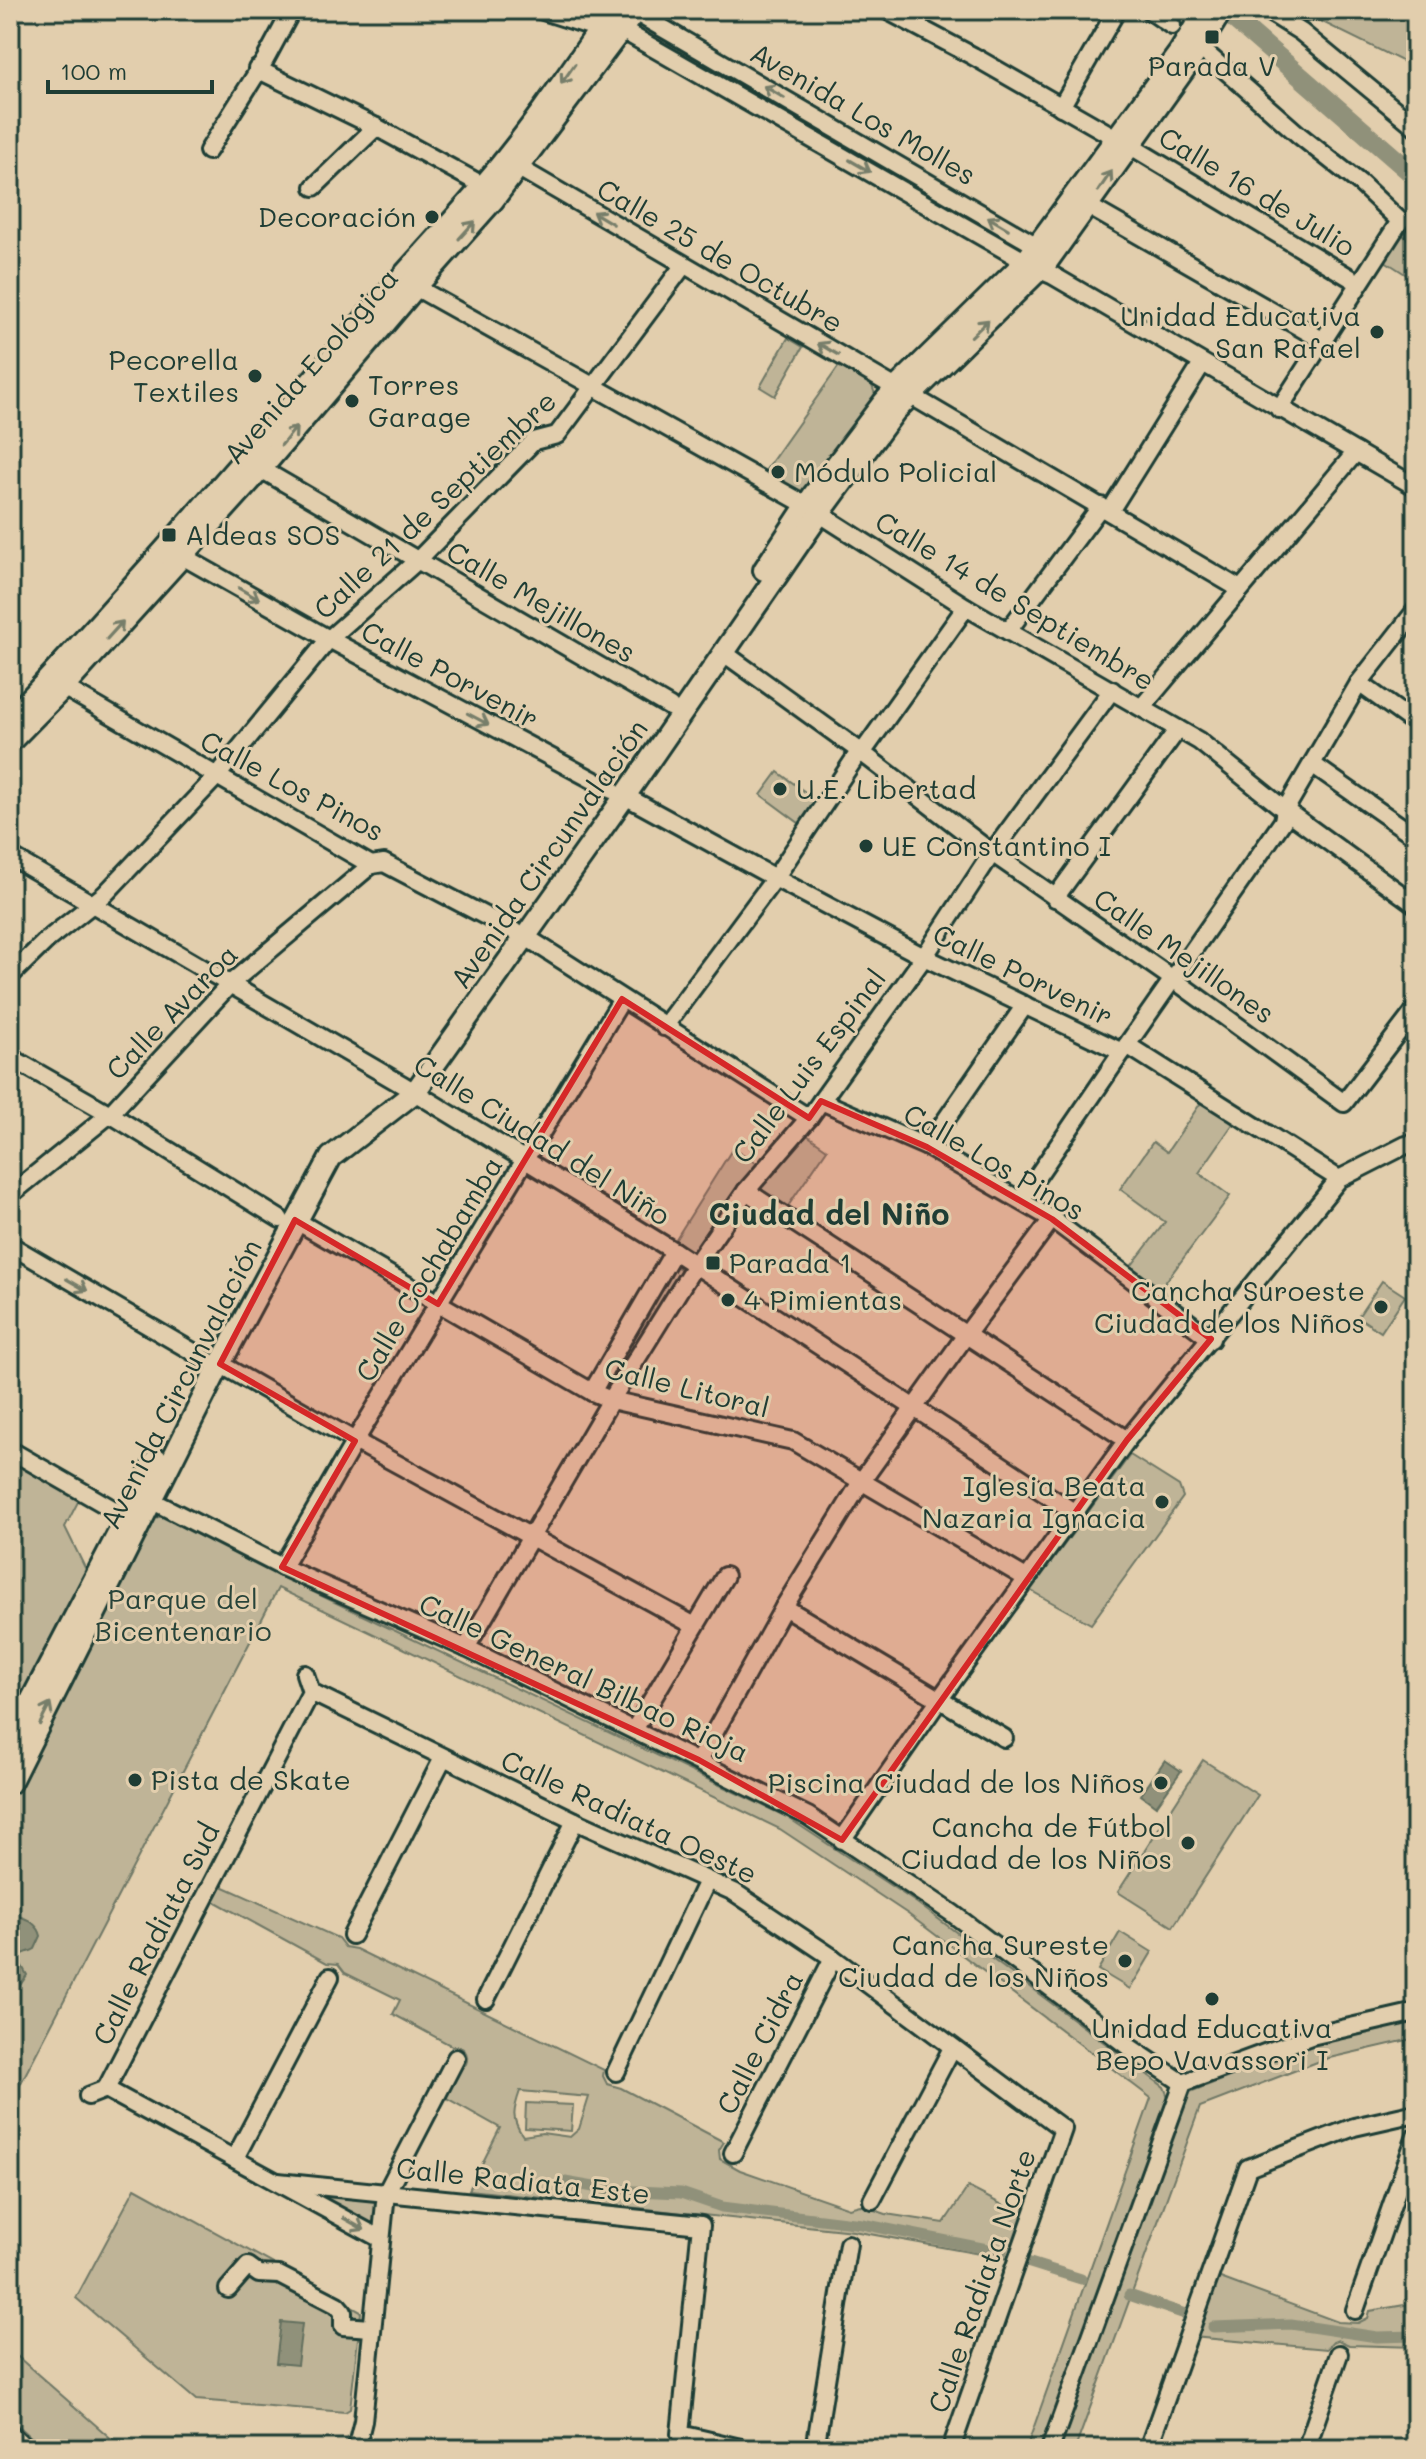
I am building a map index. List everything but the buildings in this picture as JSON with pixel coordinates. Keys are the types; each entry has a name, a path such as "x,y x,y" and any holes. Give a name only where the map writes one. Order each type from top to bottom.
{"main road":[{"name":"Avenida Ecológica","path":"56,682 182,556 261,469 484,186 527,122 613,10"},
{"name":"Avenida Ecológica","path":"12,730 245,460 407,283 519,168 635,11"},
{"name":"Avenida Circunvalación","path":"1040,263 1123,142 1179,53 1209,17"},
{"name":"Avenida Circunvalación","path":"619,793 670,707 813,509 895,411 903,392 1040,263 1088,206 1123,142 1199,47 1209,17"},
{"name":"Avenida Circunvalación","path":"10,1783 133,1521 288,1219 321,1148 409,1088 619,793 724,653 813,509"},
{"name":"Avenida Circunvalación","path":"10,1741 133,1521"},
{"path":"10,2436 24,2449"}],"street":[{"path":"208,151 292,10"},
{"path":"540,10 600,29"},
{"name":"Calle 16 de Julio","path":"886,10 1123,142 1359,283"},
{"path":"1061,107 1117,10"},
{"path":"1149,10 1172,26"},
{"path":"1270,13 1322,10"},
{"name":"Avenida Los Molles","path":"635,11 1202,364 1416,487"},
{"path":"1270,13 1301,32 1416,127"},
{"name":"Avenida Los Molles","path":"622,30 1040,263"},
{"path":"1199,47 1299,135 1361,184 1400,221 1279,409"},
{"path":"257,69 376,127 484,186"},
{"path":"314,187 376,127"},
{"name":"Calle 25 de Octubre","path":"519,168 1240,589"},
{"path":"1088,206 1322,340"},
{"name":"Calle 21 de Septiembre","path":"10,976 47,940 105,894 217,776 329,639 418,560 534,441 557,435 683,266"},
{"name":"Calle 14 de Septiembre","path":"407,283 813,509 966,607 1199,741 1285,810 1416,905"},
{"path":"1008,631 1106,508 1202,364"},
{"path":"1142,707 1356,452"},
{"name":"Calle Mejillones","path":"261,469 670,707"},
{"name":"Calle Porvenir","path":"182,556 329,639 924,957 1124,1048 1339,1179"},
{"path":"664,1027 775,878 966,607"},
{"path":"1021,1200 1283,821 1285,810 1359,683 1416,610"},
{"name":"Calle Mejillones","path":"724,653 861,752 992,853 1344,1103 1416,1009"},
{"name":"Calle Los Pinos","path":"56,682 371,865 384,863 520,934 809,1118"},
{"path":"1359,683 1416,724"},
{"name":"Calle Luis Espinal","path":"466,1648 611,1400 695,1265 746,1191 809,1118 924,957 992,853 1112,690"},
{"path":"1055,898 1178,729"},
{"path":"1312,764 1416,837"},
{"name":"Calle Ciudad del Niño","path":"10,856 409,1088 674,1251 1075,1513"},
{"name":"Calle Avaroa","path":"10,1195 110,1114 231,983 371,865"},
{"name":"Calle Cochabamba","path":"282,1567 622,999"},
{"path":"927,1147 1025,1005"},
{"name":"Calle Litoral","path":"10,1057 592,1392 611,1400 793,1441 1026,1578"},
{"name":"Calle Los Pinos","path":"821,1101 927,1147 1021,1200 1052,1219 1211,1339"},
{"path":"842,1840 1127,1440 1339,1179 1406,1145 1416,1143"},
{"path":"746,1191 1127,1440"},
{"path":"699,1760 784,1607 861,1482 1052,1219"},
{"path":"10,1245 355,1441 695,1626"},
{"path":"592,1392 674,1251"},
{"path":"10,1450 133,1521"},
{"name":"Calle General Bilbao Rioja","path":"145,1497 282,1567 466,1648 808,1816 952,1913 1129,2047 1183,2083"},
{"path":"634,1730 725,1576"},
{"path":"784,1607 1004,1738"},
{"path":"305,1674 311,1692"},
{"name":"Calle Radiata Oeste","path":"311,1692 575,1821 734,1892 833,1958 1063,2129"},
{"name":"Calle Radiata Sud","path":"106,2089 311,1692"},
{"path":"352,1935 443,1758"},
{"path":"486,1999 575,1821"},
{"path":"616,2072 707,1881"},
{"name":"Calle Cidra","path":"733,2153 833,1958"},
{"path":"235,2158 330,1977"},
{"path":"1050,2449 1183,2083 1311,2036 1416,2012"},
{"path":"872,2200 952,2048"},
{"path":"365,2449 363,2421 386,2193 456,2058"},
{"path":"88,2096 106,2089"},
{"name":"Calle Radiata Este","path":"106,2089 278,2182 701,2225 680,2434 745,2449"},
{"path":"1148,2449 1248,2168 1354,2127 1416,2113"},
{"name":"Calle Radiata Norte","path":"951,2449 1063,2129"},
{"path":"1355,2310 1416,2136"},
{"path":"278,2182 381,2239"},
{"path":"322,2206 320,2194 322,2189 328,2187"},
{"path":"815,2449 848,2244"},
{"path":"228,2289 248,2266 259,2274 279,2275 337,2305 343,2312 343,2326 371,2328"},
{"path":"1306,2449 1339,2354"},
{"path":"356,2449 363,2421"}],"highlighted area":[{"path":"622,999 809,1118 821,1101 927,1147 1052,1219 1211,1339 1127,1440 842,1840 699,1760 282,1567 355,1441 220,1364 295,1220 438,1304"}],"green space":[{"path":"1416,10 1416,68 1308,15"},
{"path":"643,23 886,166 882,173 639,30"},
{"path":"1402,234 1416,247 1416,281 1385,261"},
{"path":"788,338 803,347 775,396 760,387"},
{"path":"839,366 871,383 876,397 807,490 801,493 763,474"},
{"path":"778,772 816,800 799,823 761,795"},
{"path":"1202,1101 1235,1121 1199,1173 1230,1196 1158,1292 1129,1269 1165,1222 1120,1189 1153,1142 1167,1152"},
{"path":"801,1131 827,1149 786,1209 757,1189"},
{"path":"733,1148 759,1165 739,1185 695,1256 674,1242"},
{"path":"674,1265 682,1275 609,1391 602,1390"},
{"name":"Cancha Suroeste Ciudad de los Niños","path":"1382,1281 1405,1296 1381,1332 1358,1317"},
{"path":"1130,1455 1179,1486 1183,1497 1091,1624 1026,1588 1039,1579"},
{"path":"10,1461 79,1500 65,1527 88,1574 10,1728"},
{"name":"Parque del Bicentenario","path":"164,1517 284,1575 284,1578 787,1817 917,1903 1164,2087 1169,2099 1040,2449 1026,2449 1151,2098 908,1914 780,1829 278,1588 10,2104 10,1798 152,1519"},
{"name":"Cancha de Fútbol Ciudad de los Niños","path":"1203,1760 1258,1795 1173,1927 1118,1892"},
{"path":"222,1886 338,1938 345,1947 356,1949 604,2070 607,2084 621,2088 724,2142 719,2150 720,2159 740,2170 849,2208 860,2205 886,2214 944,2223 968,2187 1024,2216 1008,2259 853,2231 469,2190 500,2128 445,2097 459,2070 466,2064 465,2050 393,2014 400,2000 345,1973 338,1964 327,1963 214,1901","holes":["520,2091 589,2097 579,2129 570,2137 542,2133 523,2136 516,2125 515,2110"]},
{"name":"Cancha Sureste Ciudad de los Niños","path":"1120,1932 1152,1952 1130,1989 1098,1970"},
{"path":"1416,2021 1416,2038 1325,2059 1200,2107 1075,2449 1058,2449 1187,2093 1318,2043"},
{"path":"526,2103 573,2105 571,2131 525,2128"},
{"path":"135,2188 361,2312 350,2409 345,2412 196,2400 76,2298"},
{"path":"325,2195 377,2199 376,2220 370,2223 326,2200"},
{"path":"1215,2276 1338,2322 1358,2323 1368,2318 1370,2311 1416,2303 1416,2347 1349,2345 1338,2340 1327,2349 1193,2337"},
{"path":"10,2350 123,2449 44,2449 10,2418"}],"shaded area":[{"name":"Piscina Ciudad de los Niños","path":"1165,1760 1181,1771 1156,1806 1141,1795"},
{"path":"18,1917 32,1923 41,1936 35,1949 20,1958 27,1975 10,2000 10,1948 16,1947 19,1940 13,1935 10,1923"},
{"path":"281,2322 302,2324 297,2365 276,2363"}],"waterway":[{"path":"1224,10 1416,177"},
{"path":"565,2182 611,2190 681,2193 722,2207 862,2224 1002,2252"},
{"path":"1027,2262 1081,2279"},
{"path":"1129,2295 1188,2315"},
{"path":"1213,2327 1291,2324 1377,2337 1416,2336"}],"place":[{"name":"Parada V","path":"1212,37"},
{"name":"Decoración","path":"432,217"},
{"name":"Unidad Educativa San Rafael","path":"1377,332"},
{"name":"Pecorella Textiles","path":"255,376"},
{"name":"Torres Garage","path":"352,401"},
{"name":"Módulo Policial","path":"778,472"},
{"name":"Aldeas SOS","path":"169,535"},
{"name":"U.E. Libertad","path":"780,789"},
{"name":"UE Constantino I","path":"866,846"},
{"name":"Parada 1","path":"713,1263"},
{"name":"4 Pimientas","path":"728,1300"},
{"name":"Cancha Suroeste Ciudad de los Niños","path":"1381,1307"},
{"name":"Iglesia Beata Nazaria Ignacia","path":"1162,1502"},
{"name":"Pista de Skate","path":"135,1780"},
{"name":"Piscina Ciudad de los Niños","path":"1161,1783"},
{"name":"Cancha de Fútbol Ciudad de los Niños","path":"1188,1843"},
{"name":"Cancha Sureste Ciudad de los Niños","path":"1125,1961"},
{"name":"Unidad Educativa Bepo Vavassori I","path":"1212,1999"}],"district":[{"name":"Ciudad del Niño","path":"829,1215"}]}
